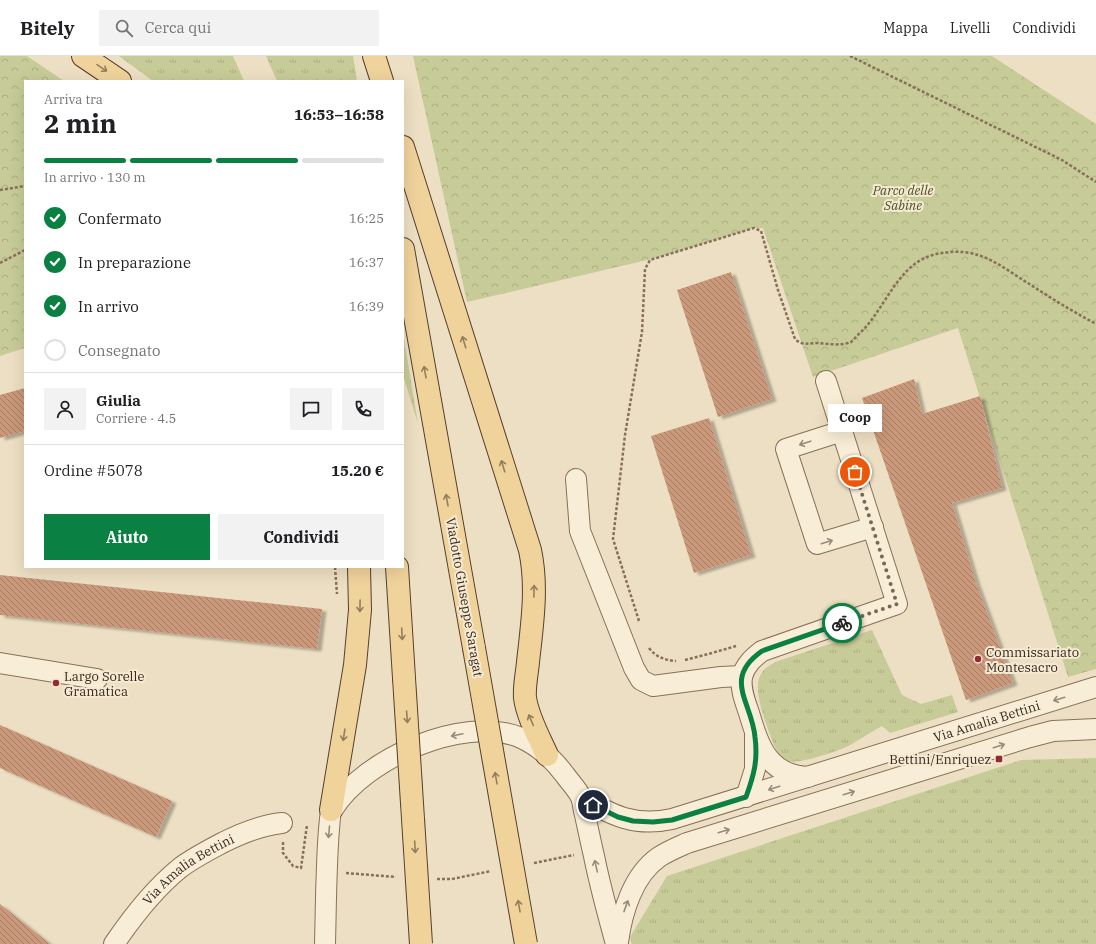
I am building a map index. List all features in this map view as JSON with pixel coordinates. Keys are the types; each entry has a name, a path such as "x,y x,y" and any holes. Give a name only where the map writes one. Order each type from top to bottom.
{"main road":[{"path":"84,56 119,80"},
{"path":"373,56 376,80"},
{"path":"373,56 382,80"},
{"path":"404,151 530,550 534,577 534,596 525,681 525,698 528,713 547,755"},
{"name":"Viadotto Giuseppe Saragat","path":"404,255 526,944"},
{"path":"331,810 356,652 360,610 359,568"},
{"path":"397,568 421,944"}],"street":[{"path":"746,797 755,769 755,736 742,691 742,676 748,663 762,651 897,604 826,382"},
{"path":"842,431 786,449 788,456 817,544 873,527"},
{"path":"576,479 580,531 634,668 641,680 652,686 721,677 742,676"},
{"path":"0,663 97,679"},
{"name":"Via Amalia Bettini","path":"581,797 618,817 633,821 653,822 672,820 1096,687"},
{"path":"617,944 622,918 628,901 640,879 651,864 658,858 687,843 1030,736 1053,731 1096,729"},
{"path":"325,944 327,871 331,810 349,789 384,761 408,750 443,738 478,731 502,733 519,737 527,741 547,755 562,771 581,797 596,869 617,944"},
{"path":"755,736 767,755 778,768 789,774 808,777"},
{"name":"Via Amalia Bettini","path":"114,944 126,926 148,900 181,868 199,856 233,838 263,826 282,823"}],"path":[{"path":"850,56 1062,160 1096,182"},
{"path":"0,190 24,186"},
{"path":"639,622 613,539 625,435 642,332 645,269 650,260 754,228 761,231 778,290 795,338 798,342 806,344 844,344 851,341 867,325 910,267 929,256 952,252 971,253 993,261 1057,302 1096,324"},
{"path":"0,263 24,251"},
{"path":"335,568 337,599"},
{"path":"646,644 658,657 676,661 712,654 742,644"},
{"path":"282,823 283,853 293,866 301,868 308,820"},
{"path":"536,862 580,854"},
{"path":"327,871 394,877"},
{"path":"431,879 452,879 492,871"}],"green space":[{"path":"0,56 27,56 63,80 24,80 24,348 0,356"},
{"path":"119,56 233,56 244,80 152,80"},
{"path":"266,56 353,56 357,80 277,80"},
{"name":"Parco delle Sabine","path":"413,56 992,56 1096,124 1096,669 1068,677 958,328 813,377 763,228 754,228 660,257 467,302"},
{"path":"404,338 418,424 404,378"},
{"path":"872,630 902,695 921,704 952,695 958,712 890,733 882,726 837,751 809,759 793,762 783,758 775,748 759,699 758,681 761,674 778,661"},
{"path":"1096,758 1096,944 632,944 630,937 667,876 1021,760"}],"building":[{"path":"731,272 772,399 718,417 677,290"},
{"path":"914,379 922,414 980,396 1002,488 952,503 976,583 1013,683 966,700 862,398"},
{"path":"24,388 24,431 0,438 0,395"},
{"path":"709,418 751,555 694,573 651,436"},
{"path":"0,575 322,609 317,649 0,615"},
{"path":"0,725 172,801 156,837 0,768"},
{"path":"0,904 50,944 0,944"}],"way so far":[{"path":"842,623 897,604 855,472"}],"place":[{"name":"Coop","path":"855,472"},
{"name":"Commissariato Montesacro","path":"978,659"},
{"name":"Largo Sorelle Gramatica","path":"56,683"},
{"name":"Bettini/Enriquez","path":"999,759"}],"route":[{"path":"593,805 618,817 633,821 653,822 672,820 746,797 755,769 756,753 755,736 742,691 742,676 746,668 752,659 762,651 842,623"}]}
